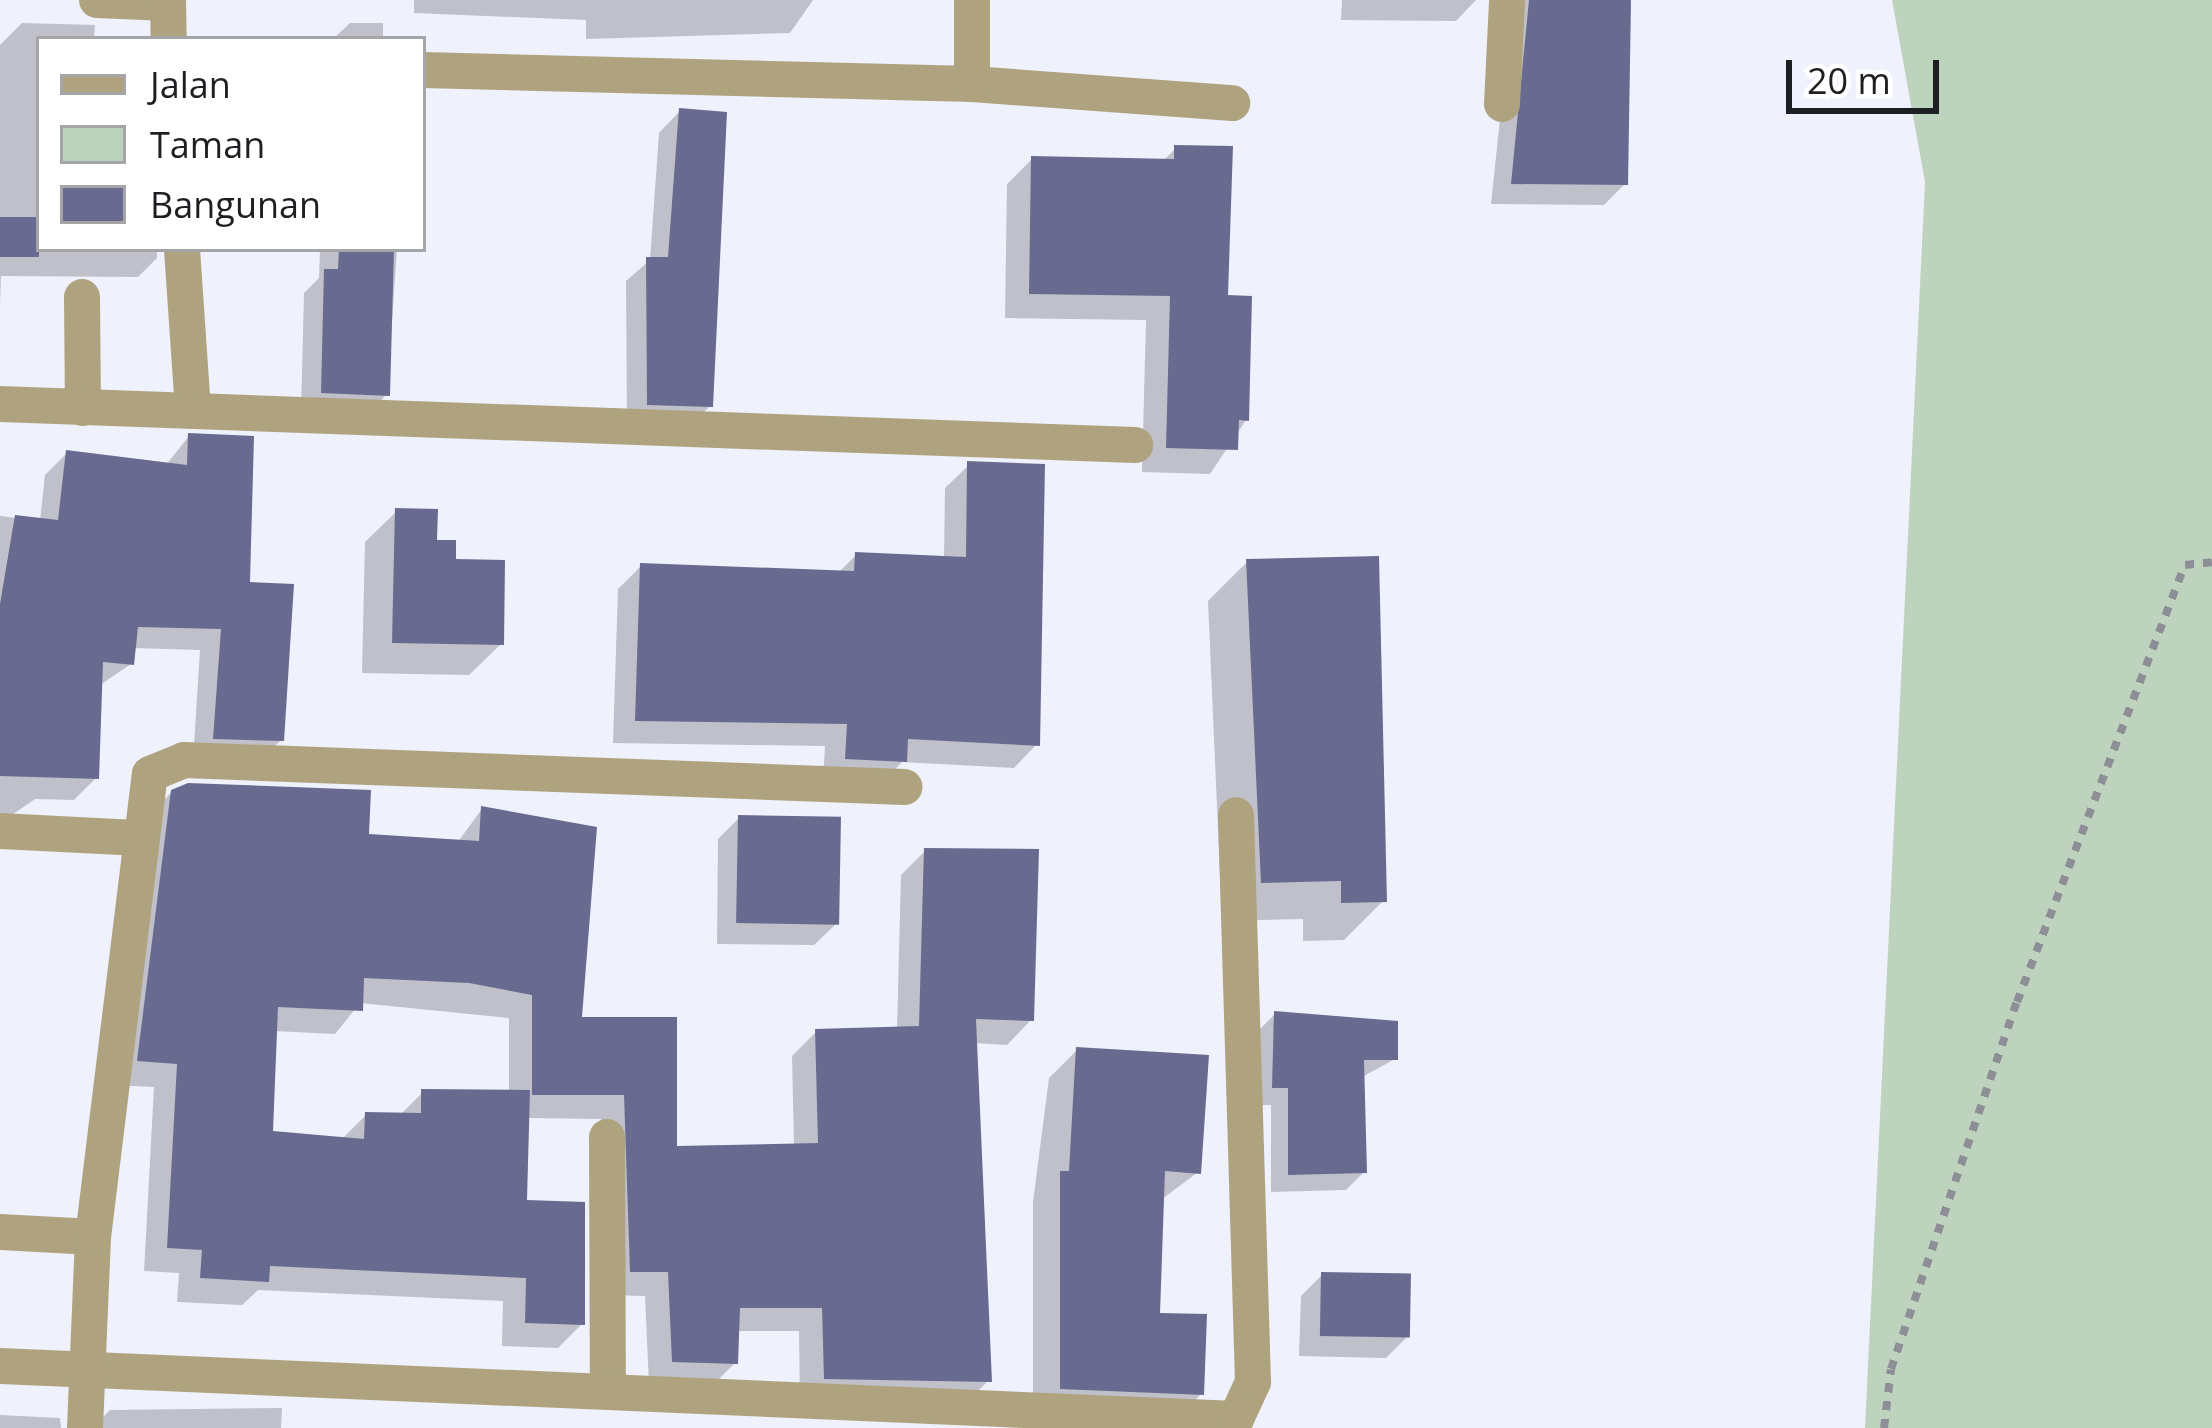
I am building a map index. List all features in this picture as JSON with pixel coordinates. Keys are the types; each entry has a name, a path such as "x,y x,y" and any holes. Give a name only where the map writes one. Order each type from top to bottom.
{"street":[{"path":"97,0 168,14"},
{"path":"972,0 972,84"},
{"path":"1502,104 1507,0"},
{"path":"426,70 972,84 1232,103"},
{"path":"182,252 193,411"},
{"path":"82,297 83,408"},
{"path":"0,404 1135,445"},
{"path":"85,1428 94,1238 136,838 150,774 184,760 904,787"},
{"path":"0,1366 608,1390 1184,1424 1246,1415 1235,815"},
{"path":"0,831 136,838"},
{"path":"607,1137 608,1390"},
{"path":"0,1232 94,1238"}],"path":[{"path":"1884,1428 1891,1369 2017,1002 2185,566 2212,562"}],"green space":[{"path":"1892,0 2212,0 2212,1428 1865,1428 1925,182"}],"building":[{"path":"1529,0 1631,0 1628,185 1511,184"},
{"path":"679,108 727,112 713,407 647,405 646,257 668,257"},
{"path":"1174,145 1233,146 1228,295 1252,296 1249,421 1239,420 1238,450 1166,448 1170,296 1029,294 1031,156 1174,159"},
{"path":"0,217 36,217 39,257 0,257"},
{"path":"339,252 394,252 390,396 321,393 324,269 338,269"},
{"path":"188,433 254,436 250,582 294,584 284,741 213,739 221,629 138,627 134,665 103,662 99,779 0,776 0,604 15,515 58,520 66,450 187,465"},
{"path":"967,461 1045,464 1040,746 908,739 907,762 845,759 847,724 635,721 640,563 854,571 855,552 966,557"},
{"path":"395,508 438,509 437,540 456,540 456,559 505,560 504,645 392,643"},
{"path":"1379,556 1387,902 1341,903 1341,881 1261,883 1246,559"},
{"path":"188,783 371,790 369,834 479,841 481,806 597,827 582,1017 677,1017 677,1146 818,1143 815,1029 919,1026 924,848 1039,849 1034,1021 976,1019 992,1382 824,1379 822,1308 740,1308 738,1364 672,1362 668,1272 630,1272 624,1095 532,1095 532,995 469,983 364,978 363,1011 278,1007 273,1131 364,1139 365,1112 421,1113 421,1089 530,1090 527,1200 585,1202 585,1325 525,1323 526,1278 270,1266 269,1282 200,1278 202,1250 167,1248 177,1064 137,1061 171,790"},
{"path":"738,815 841,817 839,925 736,923"},
{"path":"1274,1011 1398,1021 1398,1060 1364,1060 1367,1173 1288,1175 1288,1088 1272,1088"},
{"path":"1076,1047 1209,1055 1201,1174 1165,1171 1160,1313 1207,1314 1204,1395 1060,1389 1060,1171 1069,1171"},
{"path":"1321,1272 1411,1274 1410,1338 1320,1336"}]}
